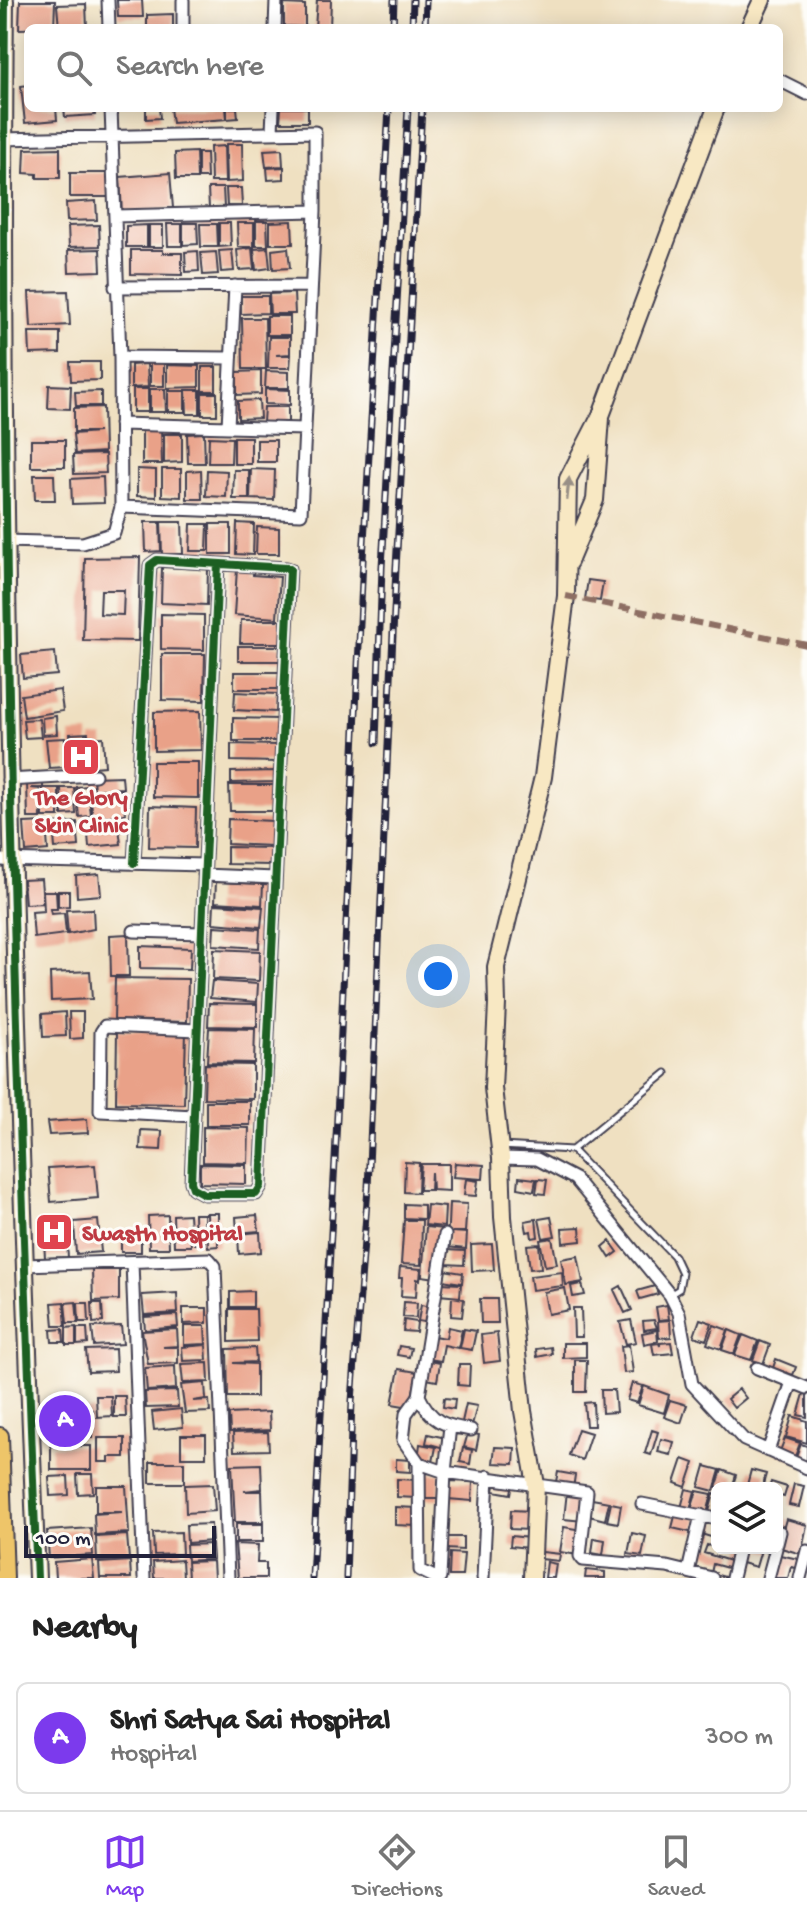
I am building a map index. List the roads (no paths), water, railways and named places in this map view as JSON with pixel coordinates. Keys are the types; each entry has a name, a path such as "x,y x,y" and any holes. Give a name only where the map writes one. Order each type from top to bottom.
{"main road":[{"path":"0,1436 5,1578"}],"street":[{"path":"5,0 2,139 8,780 5,861 37,1578"},
{"path":"108,0 109,24"},
{"path":"183,0 183,24"},
{"path":"275,24 276,0"},
{"path":"751,24 762,0"},
{"path":"783,82 807,94"},
{"path":"4,541 83,543 114,533 121,507 120,357 115,287 111,112"},
{"path":"272,132 273,112"},
{"path":"532,1578 536,1485 523,1411 493,1088 496,967 543,777 558,675 567,567 568,479 602,413 715,112"},
{"path":"2,139 315,132 315,211 301,514 121,507"},
{"path":"115,216 315,211"},
{"path":"228,426 235,286"},
{"path":"115,287 311,286"},
{"path":"120,357 231,358"},
{"path":"567,567 595,500 602,413"},
{"path":"120,424 305,429"},
{"path":"134,863 150,565 157,560 287,568 292,572 260,1192 251,1196 204,1194 193,1188 218,564"},
{"path":"8,780 95,775"},
{"path":"5,861 134,863 275,878"},
{"path":"134,931 201,933"},
{"path":"194,1116 100,1111 101,1032 105,1026 198,1030"},
{"path":"500,1152 537,1159 575,1179 670,1295 679,1313 692,1384 744,1440 807,1468"},
{"path":"445,1235 419,1396 406,1414 403,1440 419,1463 420,1570 438,1578 450,1426"},
{"path":"24,1265 209,1259 215,1266 228,1578"},
{"path":"132,1262 144,1578"},
{"path":"757,1368 807,1388"},
{"path":"768,1451 792,1382"},
{"path":"419,1396 429,1415 450,1426 471,1430"},
{"path":"419,1463 445,1472 587,1492 580,1556 583,1560 667,1567 712,1578"},
{"path":"483,1578 488,1476"},
{"path":"642,1504 711,1518"},
{"path":"688,1572 701,1515"},
{"path":"800,1578 807,1551"},
{"path":"732,1578 738,1554"},
{"path":"768,1578 775,1554"},
{"path":"667,1567 675,1578"}],"lane":[{"path":"500,1152 572,1150 666,1073"},
{"path":"572,1150 674,1256 682,1273 679,1289 670,1295"}],"railway":[{"path":"393,24 394,0"},
{"path":"412,24 413,0"},
{"path":"425,24 426,0"},
{"path":"312,1578 389,112"},
{"path":"376,743 382,567 408,112"},
{"path":"346,1578 352,1401 368,1188 396,568 422,112"}],"place":[{"name":"The Glory Skin Clinic","path":"81,757"},
{"name":"Swasth Hospital","path":"54,1232"},
{"name":"Shri Satya Sai Hospital","path":"65,1421"}]}
